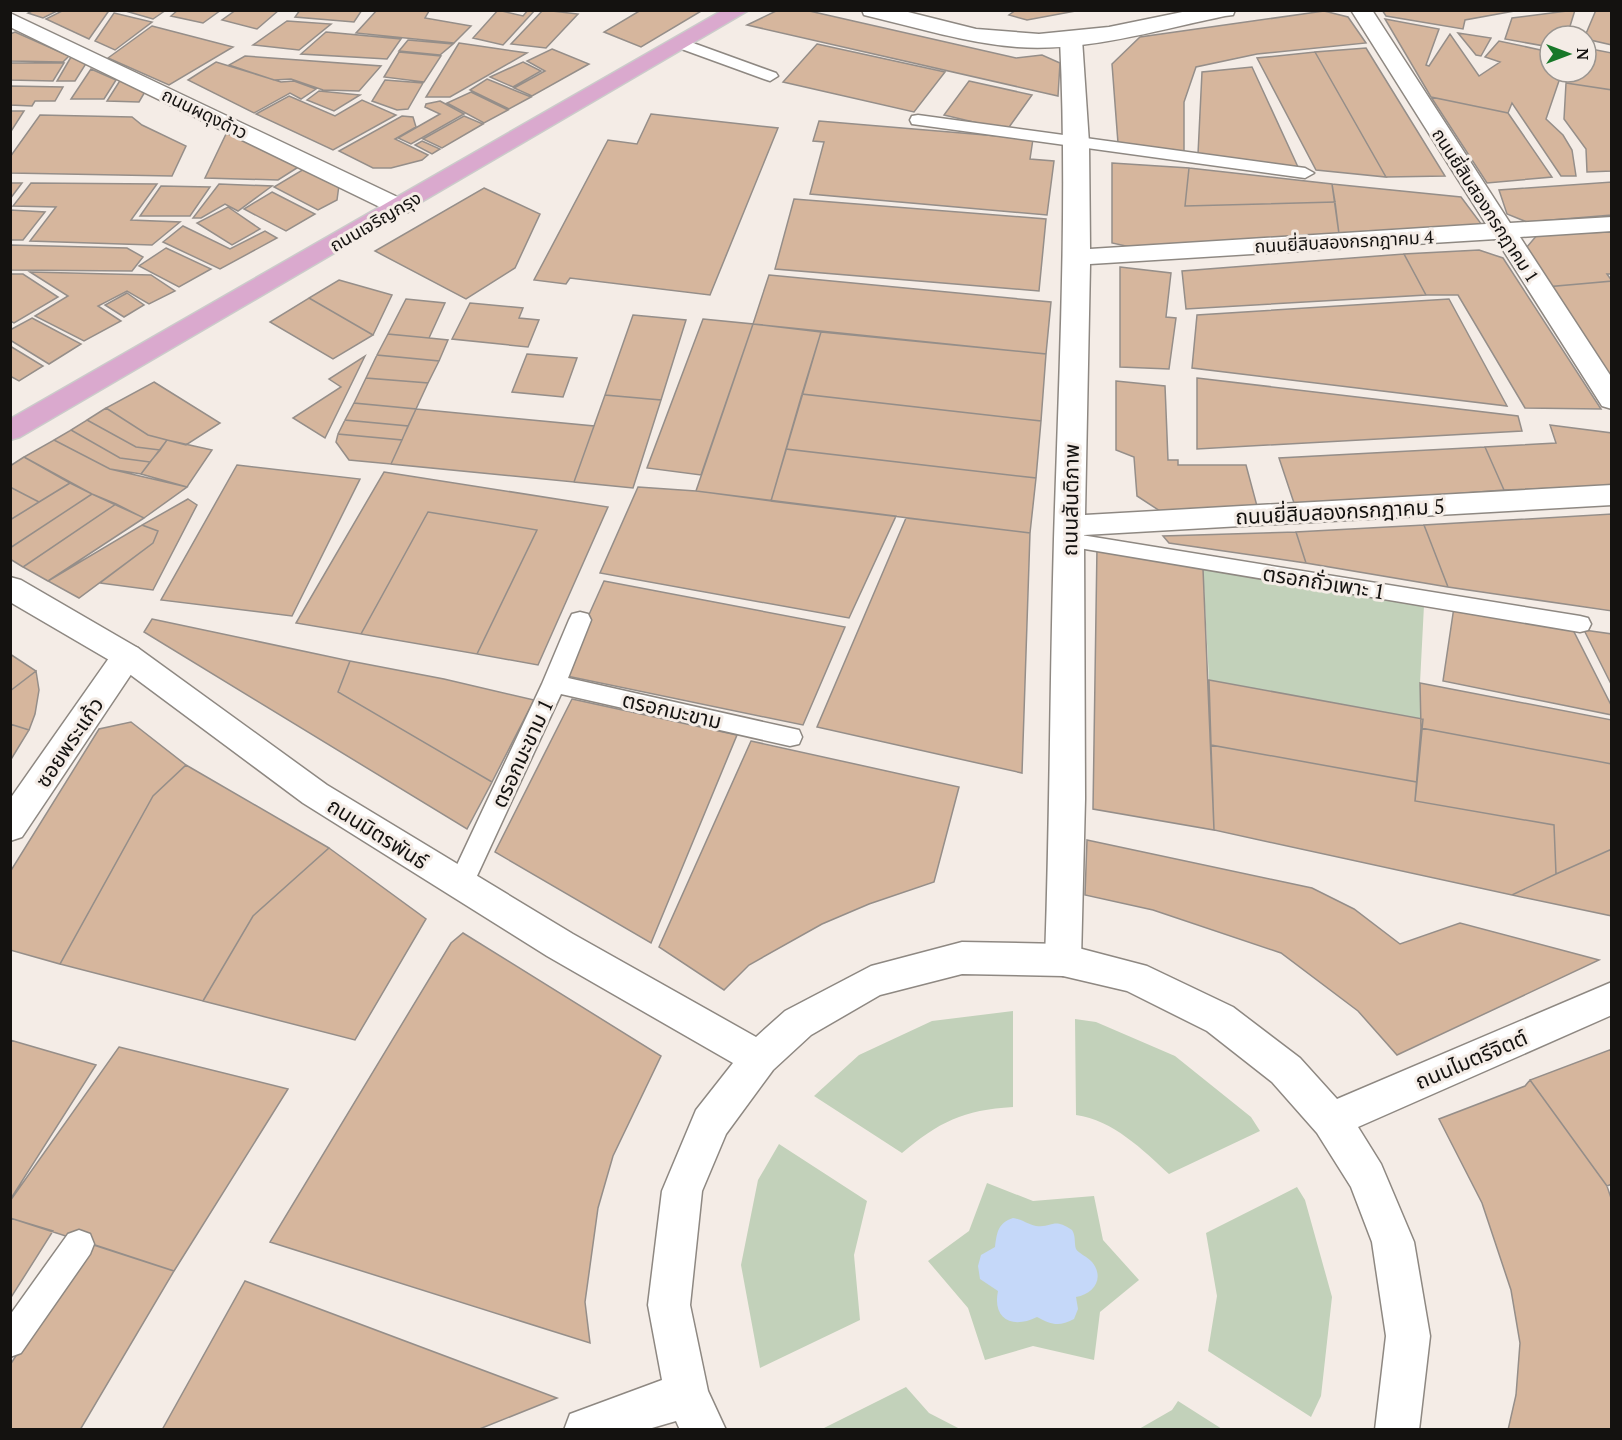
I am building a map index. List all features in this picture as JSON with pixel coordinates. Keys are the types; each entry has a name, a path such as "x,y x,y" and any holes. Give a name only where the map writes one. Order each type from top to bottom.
{"main road":[{"name":"ถนนเจริญกรุง","path":"10,431 739,10"}],"street":[{"path":"872,10 1008,39 1071,39 1225,10"},
{"name":"ถนนยี่สิบสองกรกฎาคม 1","path":"1361,10 1611,400"},
{"name":"ถนนผดุงด้าว","path":"10,19 399,207"},
{"name":"ถนนสันติภาพ","path":"1063,960 1068,799 1069,533 1077,257 1077,143 1071,39"},
{"name":"ถนนยี่สิบสองกรกฎาคม 4","path":"1077,257 1611,224"},
{"name":"ถนนยี่สิบสองกรกฎาคม 5","path":"1069,533 1611,495"},
{"name":"ถนนมิตรพันธ์","path":"10,588 127,656 315,794 560,945 759,1058"},
{"name":"ซอยพระแก้ว","path":"10,827 127,656"},
{"path":"592,1428 651,1405 696,1413 669,1305 682,1191 710,1123 759,1058 798,1023 871,982 962,958 1063,960 1134,977 1220,1019 1286,1070 1331,1120 1367,1177 1393,1242 1408,1336 1397,1430"},
{"name":"ถนนไมตรีจิตต์","path":"1331,1120 1611,998"}],"lane":[{"path":"682,44 770,76"},
{"path":"918,120 1305,173"},
{"name":"ตรอกถั่วเพาะ 1","path":"1069,533 1580,624"},
{"name":"ตรอกมะขาม 1","path":"461,884 554,684 580,620"},
{"name":"ตรอกมะขาม","path":"554,684 790,737"},
{"path":"10,1342 79,1244"}],"green space":[{"path":"1203,569 1424,605 1420,683 1423,719 1209,680"},
{"path":"1013,1011 1013,1107 980,1111 953,1120 928,1133 902,1153 814,1096 859,1055 932,1021"},
{"path":"1075,1019 1096,1022 1175,1056 1251,1117 1260,1131 1169,1174 1127,1137 1102,1123 1076,1115"},
{"path":"779,1144 867,1201 854,1255 860,1320 760,1368 741,1265 758,1180"},
{"path":"987,1183 1033,1201 1094,1196 1103,1240 1139,1280 1100,1312 1094,1360 1033,1346 985,1360 968,1308 928,1261 969,1231"},
{"path":"1297,1187 1305,1200 1332,1297 1321,1396 1311,1417 1208,1351 1217,1296 1206,1233"},
{"path":"906,1387 929,1413 960,1429 822,1429"},
{"path":"1178,1401 1222,1429 1139,1429 1172,1410"}],"water":[{"path":"1013,1218 1036,1226 1060,1224 1072,1230 1076,1249 1096,1268 1098,1274 1096,1284 1088,1293 1076,1297 1078,1309 1074,1319 1056,1324 1037,1317 1028,1321 1013,1322 1001,1315 997,1301 998,1291 980,1279 978,1266 981,1255 995,1247 1001,1225"}],"building":[{"path":"34,10 59,10 43,18 28,13"},
{"path":"64,10 104,10 108,12 89,39 46,19"},
{"path":"122,10 166,10 153,19"},
{"path":"178,10 221,10 203,23 171,16"},
{"path":"236,10 279,10 257,29 222,20"},
{"path":"300,10 362,10 354,22 295,17"},
{"path":"377,10 425,10 429,11 425,18 471,26 454,43 356,33"},
{"path":"498,10 523,16 528,10 535,10 503,45 473,38"},
{"path":"543,10 578,14 546,48 511,44"},
{"path":"641,10 703,10 641,47 604,32"},
{"path":"805,10 1016,58 1042,55 1060,63 1058,96 747,25 776,11"},
{"path":"1016,10 1081,10 1027,20 1009,15"},
{"path":"1382,10 1520,10 1465,20 1463,29 1386,16"},
{"path":"1575,10 1571,24 1538,24 1538,45 1505,39 1512,18"},
{"path":"1596,10 1612,10 1612,45 1598,42 1598,24 1590,24"},
{"path":"1324,11 1348,17 1366,43 1257,54 1196,67 1184,102 1184,154 1118,143 1112,64 1140,37"},
{"path":"114,13 152,22 115,50 95,41"},
{"path":"1385,19 1439,29 1426,65 1429,66 1450,34 1479,76 1500,62 1485,57 1499,41 1538,49 1538,84 1558,84 1546,119 1563,135 1572,150 1576,176 1561,176 1512,103 1508,113 1431,97"},
{"path":"287,21 331,24 299,50 253,45"},
{"path":"152,26 233,47 169,85 108,58"},
{"path":"15,32 69,56 63,62 10,61 10,34"},
{"path":"326,32 401,39 387,59 301,54"},
{"path":"1458,33 1491,38 1481,56 1476,55"},
{"path":"408,40 453,44 440,55 399,51"},
{"path":"459,43 527,53 450,97 426,97"},
{"path":"817,44 945,72 914,112 783,82"},
{"path":"1366,48 1445,176 1386,177 1315,52"},
{"path":"552,49 589,64 532,96 514,88 545,71 527,61"},
{"path":"1598,50 1612,53 1612,90 1573,84 1598,84"},
{"path":"399,52 441,56 424,82 384,77"},
{"path":"1315,52 1386,177 1316,170 1257,58"},
{"path":"245,56 381,66 359,91 323,90 291,79 274,80 229,65"},
{"path":"71,57 87,62 75,81 57,81"},
{"path":"216,62 281,82 294,81 316,89 301,99 290,93 254,113 188,80"},
{"path":"523,62 541,71 513,87 490,77"},
{"path":"10,63 64,63 53,81 10,80"},
{"path":"1252,67 1298,167 1198,154 1202,72"},
{"path":"91,69 116,80 104,99 71,99"},
{"path":"121,79 146,90 139,102 107,101"},
{"path":"487,79 531,97 509,109 470,90"},
{"path":"385,80 423,83 408,109 397,110 372,101"},
{"path":"969,81 1032,95 1007,130 944,115"},
{"path":"1566,84 1612,90 1612,171 1587,172 1586,149 1564,119"},
{"path":"10,86 63,87 55,101 35,101 32,106 10,105"},
{"path":"319,91 360,95 334,111 307,100"},
{"path":"471,92 508,110 484,123 447,103"},
{"path":"289,96 335,116 362,100 396,115 333,150 256,114"},
{"path":"1431,97 1508,113 1552,177 1487,183"},
{"path":"440,101 464,114 411,144 398,138 440,114 425,107 426,104"},
{"path":"10,111 24,111 10,133"},
{"path":"651,114 778,128 710,295 570,278 566,284 534,280 608,140 637,144"},
{"path":"40,115 132,117 142,125 186,146 172,176 10,173 10,157"},
{"path":"402,116 413,117 416,127 395,139 428,155 422,160 391,168 373,168 339,151"},
{"path":"464,116 483,124 442,148 423,139"},
{"path":"819,121 1033,139 1030,159 1054,161 1047,215 810,194 824,142 813,141"},
{"path":"227,132 300,166 278,180 205,178"},
{"path":"422,141 440,149 432,154 415,145"},
{"path":"1112,163 1189,168 1185,206 1335,202 1339,234 1135,248 1112,243"},
{"path":"1189,168 1332,184 1335,202 1185,206"},
{"path":"304,169 339,185 337,200 318,210 274,187"},
{"path":"1612,182 1612,215 1527,222 1507,214 1499,190"},
{"path":"10,183 22,183 10,199"},
{"path":"31,183 157,184 131,220 180,222 152,245 30,241 56,207 13,206"},
{"path":"219,184 272,186 238,211 225,204 201,218 193,218"},
{"path":"1332,184 1461,197 1482,225 1339,234"},
{"path":"161,186 210,187 190,216 140,216"},
{"path":"484,188 540,214 515,268 466,299 375,251"},
{"path":"272,192 315,214 286,231 244,209"},
{"path":"794,199 1046,219 1039,291 775,269"},
{"path":"228,207 260,229 232,245 197,223"},
{"path":"10,210 45,212 23,240 10,240"},
{"path":"183,226 230,249 265,231 277,238 220,269 163,242"},
{"path":"1612,232 1612,274 1607,274 1612,281 1546,287 1526,248 1538,234"},
{"path":"10,245 127,248 143,257 132,271 10,270"},
{"path":"166,248 211,269 179,287 139,266"},
{"path":"1479,250 1503,258 1601,409 1525,408 1458,295 1426,295 1404,254"},
{"path":"1404,254 1426,295 1186,309 1182,271"},
{"path":"1120,267 1171,273 1166,317 1176,318 1169,369 1120,367"},
{"path":"30,272 151,275 175,291 149,304 127,291 98,306 121,321 84,341 35,316 68,296"},
{"path":"10,274 23,274 58,297 14,323 10,321"},
{"path":"769,275 1051,302 1046,354 753,324"},
{"path":"339,280 392,295 373,335 309,298"},
{"path":"1612,281 1612,381 1546,287"},
{"path":"127,293 144,305 124,317 105,305"},
{"path":"309,298 373,335 333,359 270,322"},
{"path":"406,299 445,303 429,338 388,334"},
{"path":"1449,299 1507,406 1192,368 1197,315"},
{"path":"470,303 523,308 519,318 539,320 528,347 452,339"},
{"path":"633,315 686,320 661,400 605,395"},
{"path":"32,318 81,344 49,364 10,340 10,330"},
{"path":"703,319 753,324 701,475 647,468"},
{"path":"753,324 821,332 771,501 696,491"},
{"path":"821,332 1046,354 1041,421 802,394"},
{"path":"388,334 448,340 439,361 377,355"},
{"path":"10,346 43,366 19,381 10,376"},
{"path":"527,354 577,358 563,397 512,392"},
{"path":"377,355 439,361 428,383 366,378"},
{"path":"365,356 325,438 293,418 341,387 329,379"},
{"path":"366,378 428,383 416,409 354,403"},
{"path":"1197,378 1518,416 1522,431 1197,449"},
{"path":"1116,381 1165,386 1168,460 1178,460 1178,465 1246,465 1257,506 1160,511 1137,496 1134,457 1116,450"},
{"path":"154,382 220,423 186,445 148,435 106,408"},
{"path":"802,394 1041,421 1036,478 786,449"},
{"path":"605,395 661,400 633,488 574,482"},
{"path":"354,403 416,409 408,426 345,420"},
{"path":"106,408 148,435 167,440 160,450 136,447 87,420"},
{"path":"416,409 594,426 574,482 391,464"},
{"path":"87,420 136,447 160,450 150,462 120,458 71,430"},
{"path":"345,420 408,426 402,440 338,434"},
{"path":"1550,425 1612,433 1612,486 1504,490 1485,447 1556,443"},
{"path":"71,430 120,458 150,462 141,474 110,469 54,440"},
{"path":"338,434 402,440 391,464 349,460 336,442"},
{"path":"54,440 110,469 187,487 144,518 92,494 24,457"},
{"path":"167,440 212,450 187,487 141,474"},
{"path":"1485,447 1504,490 1295,506 1279,458"},
{"path":"786,449 1036,478 1030,533 771,501"},
{"path":"24,457 70,483 39,502 10,487 10,466"},
{"path":"237,465 360,479 292,616 161,600"},
{"path":"384,472 608,507 538,665 477,654 537,530 428,512 361,634 296,623"},
{"path":"70,483 92,494 10,548 10,520"},
{"path":"10,487 39,502 10,520"},
{"path":"638,487 696,491 896,516 849,618 600,573"},
{"path":"92,494 116,504 23,567 10,559 10,548"},
{"path":"188,499 197,505 153,590 100,583 153,543 158,531 142,525"},
{"path":"116,504 144,518 48,581 23,567"},
{"path":"428,512 537,530 477,654 361,634"},
{"path":"1612,514 1612,611 1448,587 1424,525"},
{"path":"906,518 1030,533 1022,773 817,727"},
{"path":"142,525 158,531 153,543 79,598 48,581"},
{"path":"1424,525 1448,587 1306,563 1296,532"},
{"path":"1296,532 1306,563 1169,543 1163,536"},
{"path":"1097,547 1203,569 1214,830 1093,809"},
{"path":"604,581 845,627 803,725 562,675"},
{"path":"1454,607 1571,626 1612,707 1612,715 1443,681"},
{"path":"152,619 350,661 338,692 492,782 467,829 144,632"},
{"path":"1584,630 1612,634 1612,686"},
{"path":"10,654 36,671 10,691"},
{"path":"350,661 444,679 534,700 492,782 338,692"},
{"path":"36,671 39,690 35,714 29,730 10,724 10,691"},
{"path":"1209,680 1423,719 1417,782 1211,745"},
{"path":"1420,683 1612,720 1612,764 1421,728"},
{"path":"572,699 737,735 651,943 495,852"},
{"path":"131,722 186,765 153,796 60,964 10,950 10,872 99,729"},
{"path":"10,724 29,730 10,761"},
{"path":"1421,728 1612,764 1612,849 1556,874 1554,825 1415,801"},
{"path":"751,741 959,787 934,882 869,904 822,924 749,965 724,990 659,947"},
{"path":"1211,745 1417,782 1415,801 1554,825 1556,874 1512,895 1214,830"},
{"path":"186,765 329,848 253,916 203,1001 60,964 153,796"},
{"path":"1087,840 1312,888 1354,909 1400,944 1460,923 1599,960 1397,1055 1358,1011 1281,953 1153,910 1085,895"},
{"path":"329,848 426,919 355,1040 203,1001 253,916"},
{"path":"1612,849 1612,916 1512,895 1556,874"},
{"path":"463,933 661,1056 613,1156 598,1208 585,1302 590,1343 270,1242 451,943"},
{"path":"10,1040 96,1065 10,1200"},
{"path":"119,1047 288,1089 174,1271 10,1218 10,1201"},
{"path":"1612,1049 1612,1184 1607,1186 1530,1080"},
{"path":"1530,1080 1607,1186 1612,1201 1612,1430 1508,1430 1516,1395 1520,1343 1511,1290 1482,1203 1439,1119 1525,1086"},
{"path":"10,1218 53,1231 10,1299"},
{"path":"89,1243 174,1271 80,1430 10,1430 10,1365"},
{"path":"245,1281 557,1398 477,1430 162,1430"}]}
